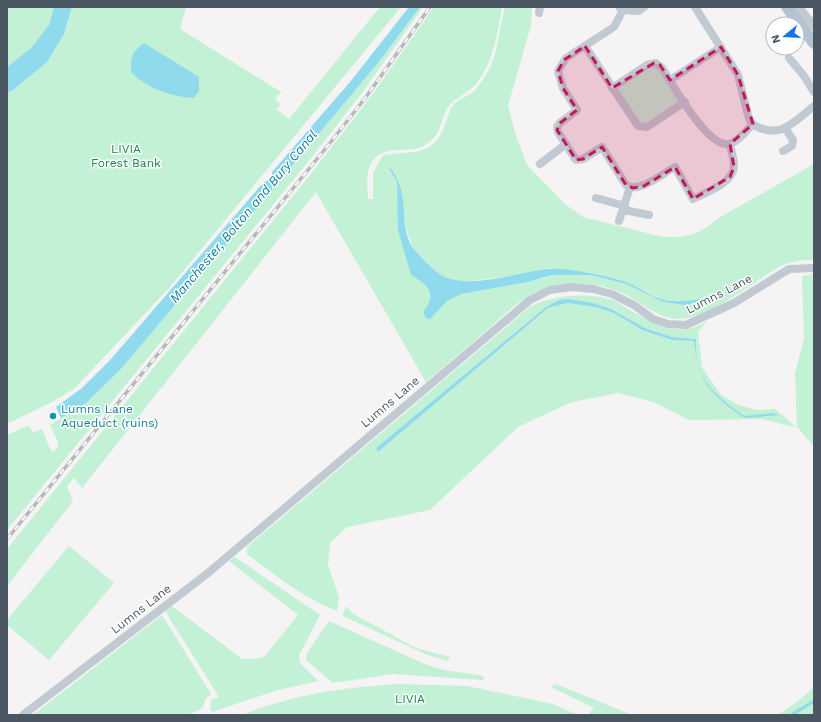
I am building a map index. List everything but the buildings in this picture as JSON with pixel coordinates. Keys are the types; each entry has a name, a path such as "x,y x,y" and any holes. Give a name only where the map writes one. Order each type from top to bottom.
{"main road":[{"path":"787,7 814,43"}],"street":[{"path":"644,7 640,11 621,9 614,27 564,60 558,71 563,88 578,110 560,123 557,127 576,160 580,160 602,147 625,183 630,187 644,186 675,167 693,199 724,182 732,174 734,167 730,144"},
{"path":"695,7 738,76 749,119 753,124 763,129 785,128 814,106"},
{"path":"799,7 814,26"},
{"path":"585,46 633,120 641,127 651,124 685,102"},
{"path":"670,80 721,47"},
{"path":"789,58 804,76 814,92"},
{"path":"612,88 654,62 660,65 709,135 722,143 730,144 753,124"},
{"path":"783,151 792,146 793,140 785,128"},
{"path":"540,164 566,144"},
{"path":"619,221 630,187"},
{"path":"596,198 649,215"},
{"name":"Lumns Lane","path":"23,715 208,573 530,300 550,290 572,287 593,289 612,294 634,305 653,318 668,324 686,325 734,303 789,269 814,268"}],"highlighted area":[{"path":"585,46 612,88 654,63 660,65 670,80 721,47 738,75 753,124 730,144 734,167 730,177 693,199 675,167 644,186 633,188 626,185 602,147 583,159 576,160 557,130 560,123 577,110 563,88 558,71 564,60"}],"green space":[{"path":"7,7 54,7 49,25 31,48 7,67"},
{"name":"LIVIA Forest Bank","path":"72,7 186,7 180,29 281,92 275,99 281,105 276,109 289,119 380,7 401,7 170,287 74,389 52,402 7,424 7,93 13,90 47,62 64,34"},
{"path":"420,7 423,7 362,93 308,162 7,530 7,435 29,425 33,433 42,429 49,447 53,452 58,447 58,442 50,425 86,403 121,369 271,190 271,186 281,179 378,63"},
{"path":"434,7 502,7 494,48 481,77 471,89 450,105 445,113 436,136 433,139 417,149 386,152 375,158 367,175 368,199 373,199 373,173 383,155 418,151 432,145 438,139 443,130 450,110 454,104 474,91 484,79 496,50 505,7 532,7 531,25 508,106 516,136 527,165 565,204 583,217 663,237 686,236 699,232 717,219 814,164 814,260 798,261 783,265 732,298 704,313 678,319 670,318 654,312 624,294 612,289 588,284 551,287 539,291 517,304 426,382 316,192 82,488 74,478 67,486 73,501 7,586 7,549 309,176 372,95","holes":["397,181 407,231 413,248 437,272 450,280 463,282 526,274 549,268 592,273 626,282 663,300 685,302 713,297 685,305 663,302 626,284 591,275 551,275 528,282 461,294 426,309 429,302 430,292 422,281 411,275 398,201"]},
{"path":"655,64 683,102 641,125 614,88"},
{"path":"814,274 814,447 798,428 795,373 804,339 802,276"},
{"path":"581,295 616,301 638,315 666,328 685,329 695,327 706,322 698,332 702,367 721,395 739,405 757,410 775,409 797,428 761,419 689,420 653,402 618,393 572,402 518,427 430,510 347,527 330,543 328,565 339,597 337,611 301,593 247,554 247,547 531,306 550,299","holes":["568,299 611,309 645,328 672,337 696,339 697,341 672,340 642,330 614,313 595,307 567,303 548,308 378,452 376,448 546,307"]},
{"path":"69,546 114,583 49,660 7,625 7,620"},
{"path":"235,557 320,615 299,655 300,663 318,681 278,690 212,712 210,709 211,700 219,697 165,611 172,606 242,659 264,657 298,615 229,561"},
{"path":"346,606 352,613 416,648 450,657 448,661 425,654 343,616"},
{"path":"162,615 211,694 205,700 203,708 187,715 33,715"},
{"path":"329,621 427,665 444,670 484,676 483,680 393,674 333,683 306,660 307,653"},
{"name":"LIVIA","path":"397,684 467,686 553,704 578,715 242,715 281,702 318,693"},
{"path":"556,684 632,715 588,715 594,708 551,687"},
{"path":"814,687 814,699 788,715 778,715 802,698"},
{"path":"814,703 814,715 795,715"}],"water":[{"path":"54,7 72,7 64,34 47,62 13,90 7,93 7,67 31,48 49,25"},
{"name":"Manchester, Bolton and Bury Canal","path":"409,7 420,7 378,63 281,179 272,186 272,190 121,369 86,403 61,418 56,407 82,388 111,359 263,183 272,177 272,172 350,82"},
{"path":"144,43 199,77 199,91 194,98 177,96 160,91 144,83 131,72 131,62 134,52"},
{"path":"390,168 397,178 401,188 408,239 413,248 424,260 437,272 448,278 461,281 491,280 548,269 566,269 609,277 626,282 655,297 665,300 689,301 713,296 713,299 685,305 663,302 626,284 591,275 551,275 528,282 461,294 447,301 430,319 426,318 423,312 430,300 429,290 422,282 411,275 398,230 397,181 389,169"},
{"path":"568,299 593,303 611,309 645,328 672,337 696,339 697,359 696,355 694,341 672,340 642,330 614,313 595,307 567,303 548,308 378,452 376,448 546,307 559,300"},
{"path":"702,376 715,393 744,416 773,413 779,415 747,418 743,417 714,394"},
{"path":"814,699 814,703 795,715 788,715"}],"railway":[{"path":"7,539 330,143 366,97 430,7"}],"place":[{"name":"Lumns Lane Aqueduct (ruins)","path":"53,416"}]}
